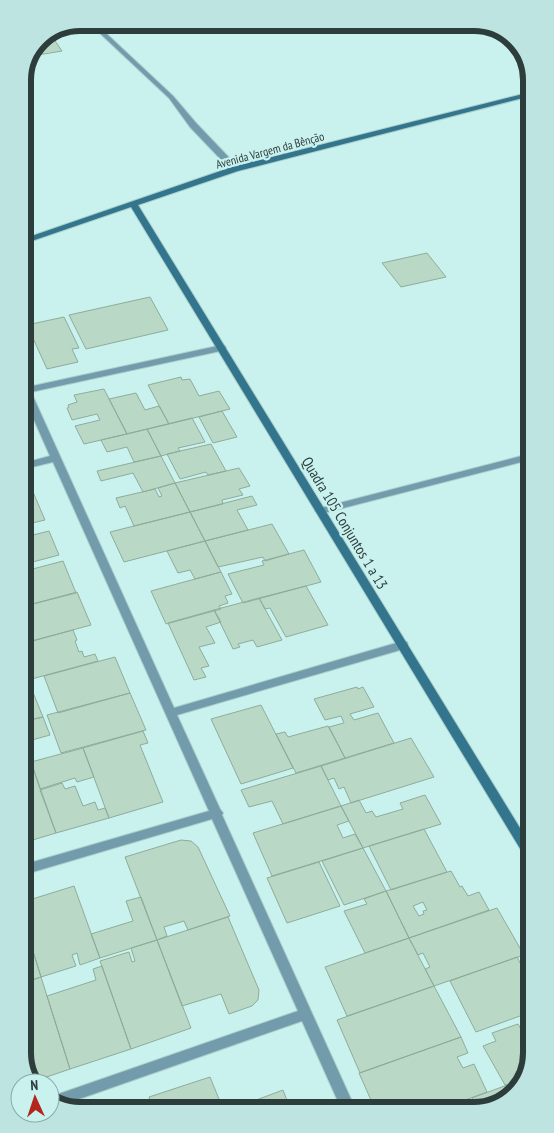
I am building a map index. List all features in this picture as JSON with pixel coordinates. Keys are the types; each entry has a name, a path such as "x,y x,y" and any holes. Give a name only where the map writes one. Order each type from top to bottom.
{"street":[{"path":"101,31 171,97 235,170"},
{"name":"Avenida Vargem da Bênção","path":"31,239 235,170 523,96"},
{"name":"Quadra 105 Conjuntos 1 a 13","path":"133,204 523,844"},
{"path":"31,387 222,348"},
{"path":"31,402 345,1102"},
{"path":"31,464 55,458"},
{"path":"320,511 523,459"},
{"path":"171,713 403,645"},
{"path":"31,868 217,813"},
{"path":"63,1098 305,1014"}],"building":[{"path":"54,39 62,51 38,55 48,43"},
{"path":"427,253 446,277 401,287 382,263"},
{"path":"150,297 168,330 86,349 69,315"},
{"path":"64,317 79,348 72,349 78,362 47,369 31,334 31,324"},
{"path":"181,377 182,380 190,379 199,396 219,391 230,409 169,424 148,385"},
{"path":"104,389 127,434 84,444 75,426 100,420 97,414 72,420 67,408 69,407 68,405 77,402 74,395"},
{"path":"136,393 145,410 159,406 169,424 127,434 109,399"},
{"path":"222,411 237,437 213,443 199,417"},
{"path":"192,418 205,442 178,448 180,451 161,456 147,429"},
{"path":"147,429 161,456 134,462 127,447 107,452 101,440"},
{"path":"211,444 226,471 208,475 206,472 180,479 167,454"},
{"path":"161,456 175,483 143,492 133,473 101,481 97,471"},
{"path":"239,468 250,486 239,489 243,495 222,500 223,504 190,512 175,483"},
{"path":"175,483 190,512 134,526 125,506 120,508 116,498 155,489 159,497 162,496 158,488"},
{"path":"31,487 45,520 31,523"},
{"path":"252,496 257,505 237,510 248,530 205,541 190,512"},
{"path":"190,512 205,541 124,562 110,532"},
{"path":"272,524 289,554 265,561 263,557 218,567 205,541"},
{"path":"49,531 59,555 31,562 31,536"},
{"path":"205,541 221,572 195,579 190,570 178,573 167,551"},
{"path":"304,550 321,582 243,603 228,574 264,565 262,561"},
{"path":"63,561 76,593 31,604 31,569"},
{"path":"221,572 232,594 225,596 228,603 219,606 221,609 166,624 151,591"},
{"path":"306,586 328,625 286,637 270,608 265,609 259,598"},
{"path":"77,592 91,625 31,641 31,604"},
{"path":"259,598 282,640 257,647 253,640 238,644 240,647 233,649 214,610"},
{"path":"214,610 221,622 206,627 215,643 199,647 209,666 201,668 206,677 194,680 168,623"},
{"path":"73,630 79,652 82,651 84,657 95,654 98,661 31,679 31,641"},
{"path":"115,657 130,693 58,713 44,676"},
{"path":"31,687 43,717 31,720"},
{"path":"357,687 358,689 363,687 374,707 350,714 354,720 378,713 394,743 345,758 329,727 344,723 341,716 325,720 314,699"},
{"path":"130,693 146,730 61,753 47,715"},
{"path":"261,705 293,768 241,784 211,719"},
{"path":"43,717 50,735 31,740 31,720"},
{"path":"328,726 345,758 296,773 276,734 285,732 288,737"},
{"path":"143,731 148,743 140,745 163,802 109,818 83,748"},
{"path":"411,738 434,777 351,803 344,787 339,789 334,778 328,780 321,766"},
{"path":"83,748 94,777 77,782 75,778 40,789 31,762"},
{"path":"31,762 56,833 31,840"},
{"path":"321,766 341,806 283,824 272,801 249,807 241,790"},
{"path":"62,783 65,789 75,786 83,806 95,802 98,810 105,808 109,818 56,833 40,790"},
{"path":"425,795 441,824 363,848 341,806 359,800 366,813 372,811 376,817 403,809 400,803"},
{"path":"341,806 349,821 337,825 343,838 355,834 363,848 272,876 253,833"},
{"path":"424,829 447,872 391,890 369,846"},
{"path":"181,840 191,841 198,847 230,916 188,930 184,921 164,927 167,936 157,940 125,857"},
{"path":"363,848 386,891 344,905 322,861"},
{"path":"319,862 340,906 287,923 267,878"},
{"path":"451,871 460,887 462,886 468,896 479,892 489,910 409,938 386,891","holes":["423,902 427,910 423,911 424,914 419,916 413,906"]},
{"path":"74,886 100,958 80,965 77,953 72,955 76,966 41,977 31,945 31,899"},
{"path":"386,891 409,938 365,953 344,911 367,904 364,899"},
{"path":"141,897 157,940 100,958 91,934 133,921 126,901"},
{"path":"497,908 523,955 434,986 425,969 430,967 423,953 418,955 409,938"},
{"path":"228,917 259,990 258,1000 252,1006 229,1014 221,994 182,1006 157,940"},
{"path":"409,938 434,986 347,1016 325,967"},
{"path":"157,940 191,1028 131,1049 100,961 129,952 132,962 135,961 131,948"},
{"path":"31,945 41,977 31,980"},
{"path":"517,957 523,968 523,1015 476,1032 450,981"},
{"path":"102,966 131,1049 70,1069 47,996 96,980 93,969"},
{"path":"41,977 70,1069 58,1073 36,1073 31,1053 31,980"},
{"path":"434,986 461,1037 360,1073 337,1020"},
{"path":"518,1024 523,1033 523,1053 520,1068 511,1083 505,1085 483,1046 496,1041 492,1033"},
{"path":"461,1037 468,1053 457,1057 463,1068 474,1064 487,1092 460,1102 372,1102 359,1073"},
{"path":"210,1077 220,1102 151,1102 149,1097"},
{"path":"511,1084 504,1092 492,1098 474,1102 472,1098"},
{"path":"283,1090 288,1102 251,1102"}]}
